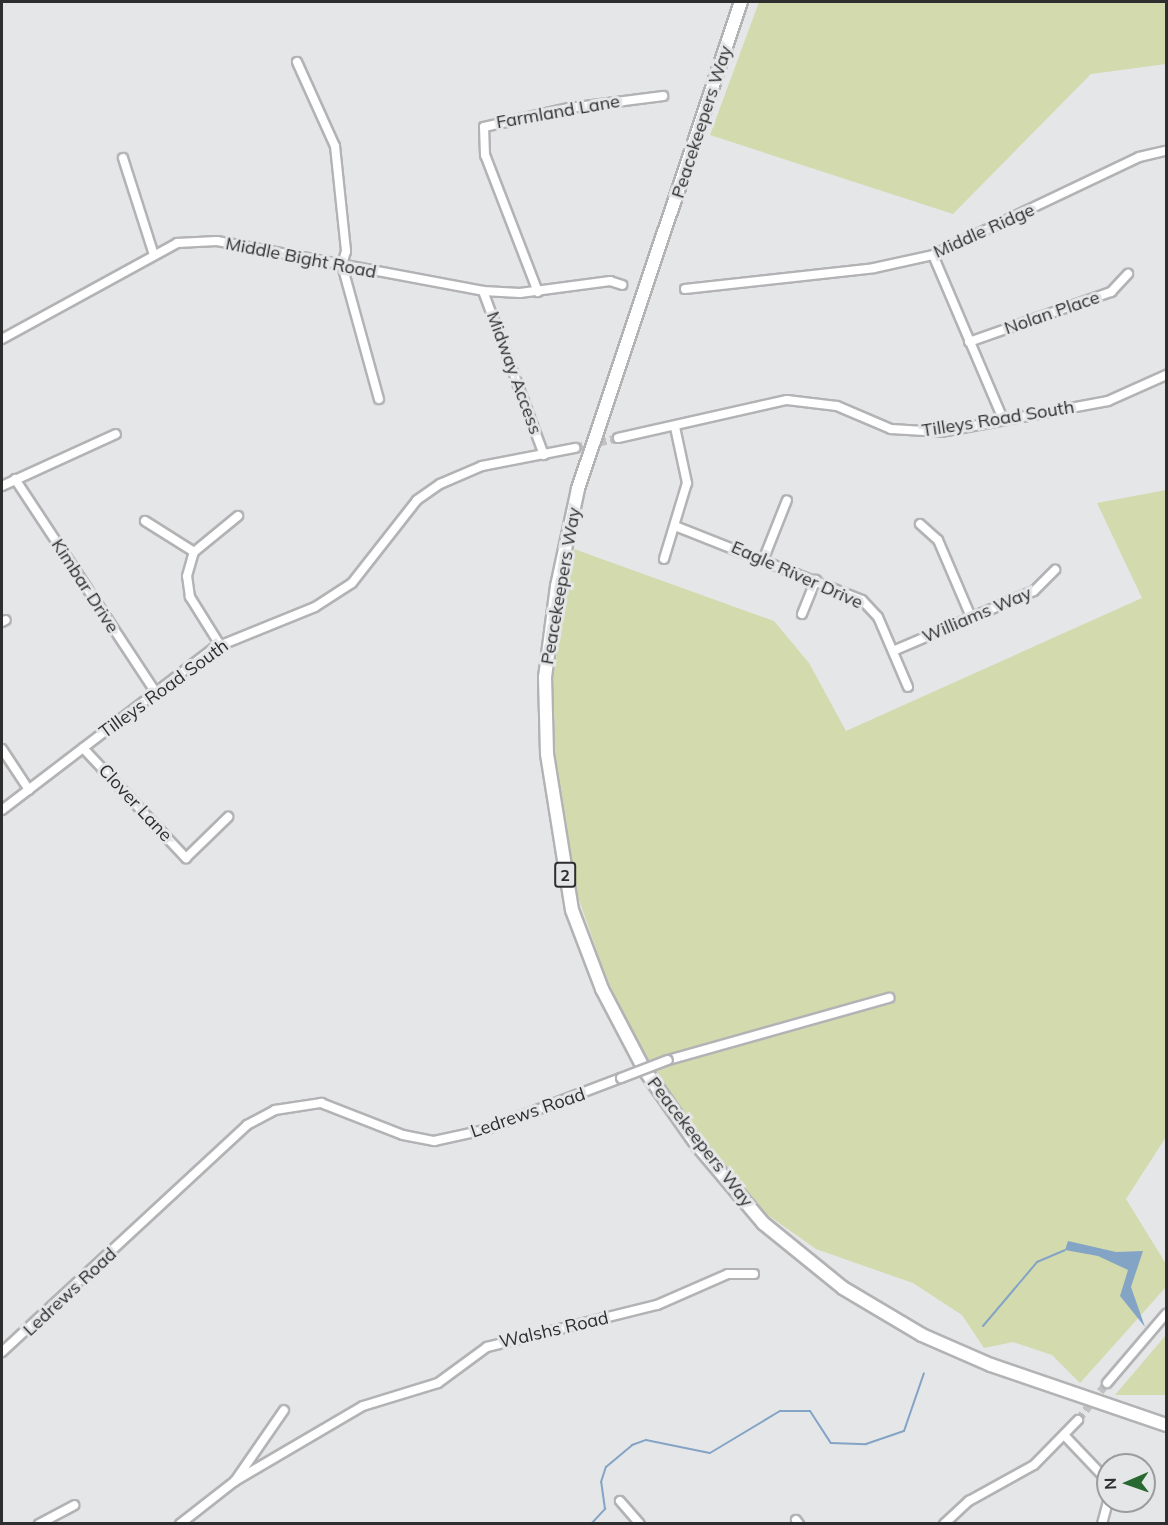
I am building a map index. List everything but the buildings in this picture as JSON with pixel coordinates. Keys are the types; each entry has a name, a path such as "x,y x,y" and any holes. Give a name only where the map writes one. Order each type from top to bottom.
{"highway":[{"name":"Peacekeepers Way","path":"741,2 578,489 557,586 545,677 546,754 572,910 602,989 644,1069 698,1146 763,1223 843,1288 922,1335 991,1365 1167,1425"},
{"path":"727,43 749,2"}],"street":[{"path":"297,62 334,146 346,251 342,265 379,399"},
{"name":"Farmland Lane","path":"538,292 485,155 484,127 580,106 663,96"},
{"name":"Middle Ridge","path":"685,289 874,268 933,255 1139,157 1167,151"},
{"path":"123,158 153,252"},
{"name":"Middle Bight Road","path":"2,339 153,252 177,243 217,241 483,291 538,292 610,281 622,285"},
{"path":"933,255 1003,419"},
{"name":"Nolan Place","path":"969,342 1106,294 1128,274"},
{"name":"Midway Access","path":"483,291 544,455"},
{"name":"Tilleys Road South","path":"618,438 787,400 837,406 913,433 1108,401 1167,375"},
{"path":"664,559 687,477 675,427"},
{"path":"2,486 116,434"},
{"name":"Tilleys Road South","path":"2,810 220,645 315,607 352,583 417,500 440,484 482,466 575,448"},
{"name":"Kimbar Drive","path":"15,479 156,693"},
{"path":"764,558 787,500"},
{"path":"220,645 190,597 187,576 194,552 238,516"},
{"path":"145,521 194,552"},
{"path":"920,524 938,540 971,617"},
{"name":"Eagle River Drive","path":"675,526 764,558 869,606 893,651 908,687"},
{"name":"Williams Way","path":"893,651 1039,588 1055,570"},
{"path":"802,614 816,580"},
{"name":"Clover Lane","path":"83,748 186,858 228,817"},
{"path":"2,749 29,790"},
{"name":"Ledrews Road","path":"2,1352 247,1125 275,1110 321,1103 403,1135 434,1141 484,1130 668,1060 889,998"},
{"name":"Walshs Road","path":"180,1524 235,1481 363,1406 438,1383 487,1347 657,1305 728,1274 754,1274"},
{"path":"1107,1383 1167,1314"},
{"path":"235,1481 284,1410"},
{"path":"944,1524 969,1502 1034,1465 1078,1420"},
{"path":"1064,1435 1096,1469"},
{"path":"620,1501 640,1524"},
{"path":"39,1524 74,1505"}],"green space":[{"path":"759,2 1166,2 1166,64 1091,74 953,214 710,135"},
{"path":"1166,490 1166,1137 1126,1199 1166,1264 1166,1287 1080,1383 1052,1355 1013,1342 984,1348 962,1315 913,1283 816,1249 765,1213 685,1118 645,1061 605,974 571,877 556,779 553,677 574,549 774,621 809,663 846,731 1142,598 1097,503"},
{"path":"1166,1335 1166,1395 1115,1395"}],"water":[{"path":"1068,1241 1116,1252 1143,1251 1131,1287 1145,1327 1120,1296 1128,1270 1098,1256 1065,1250"}],"waterway":[{"path":"983,1326 1037,1262 1065,1250"},
{"path":"591,1524 605,1509 601,1482 606,1467 632,1445 646,1440 710,1453 780,1411 810,1411 831,1443 866,1444 904,1431 924,1373"}],"tunnel":[{"path":"575,448 618,438"},
{"path":"1078,1420 1107,1383"}]}
